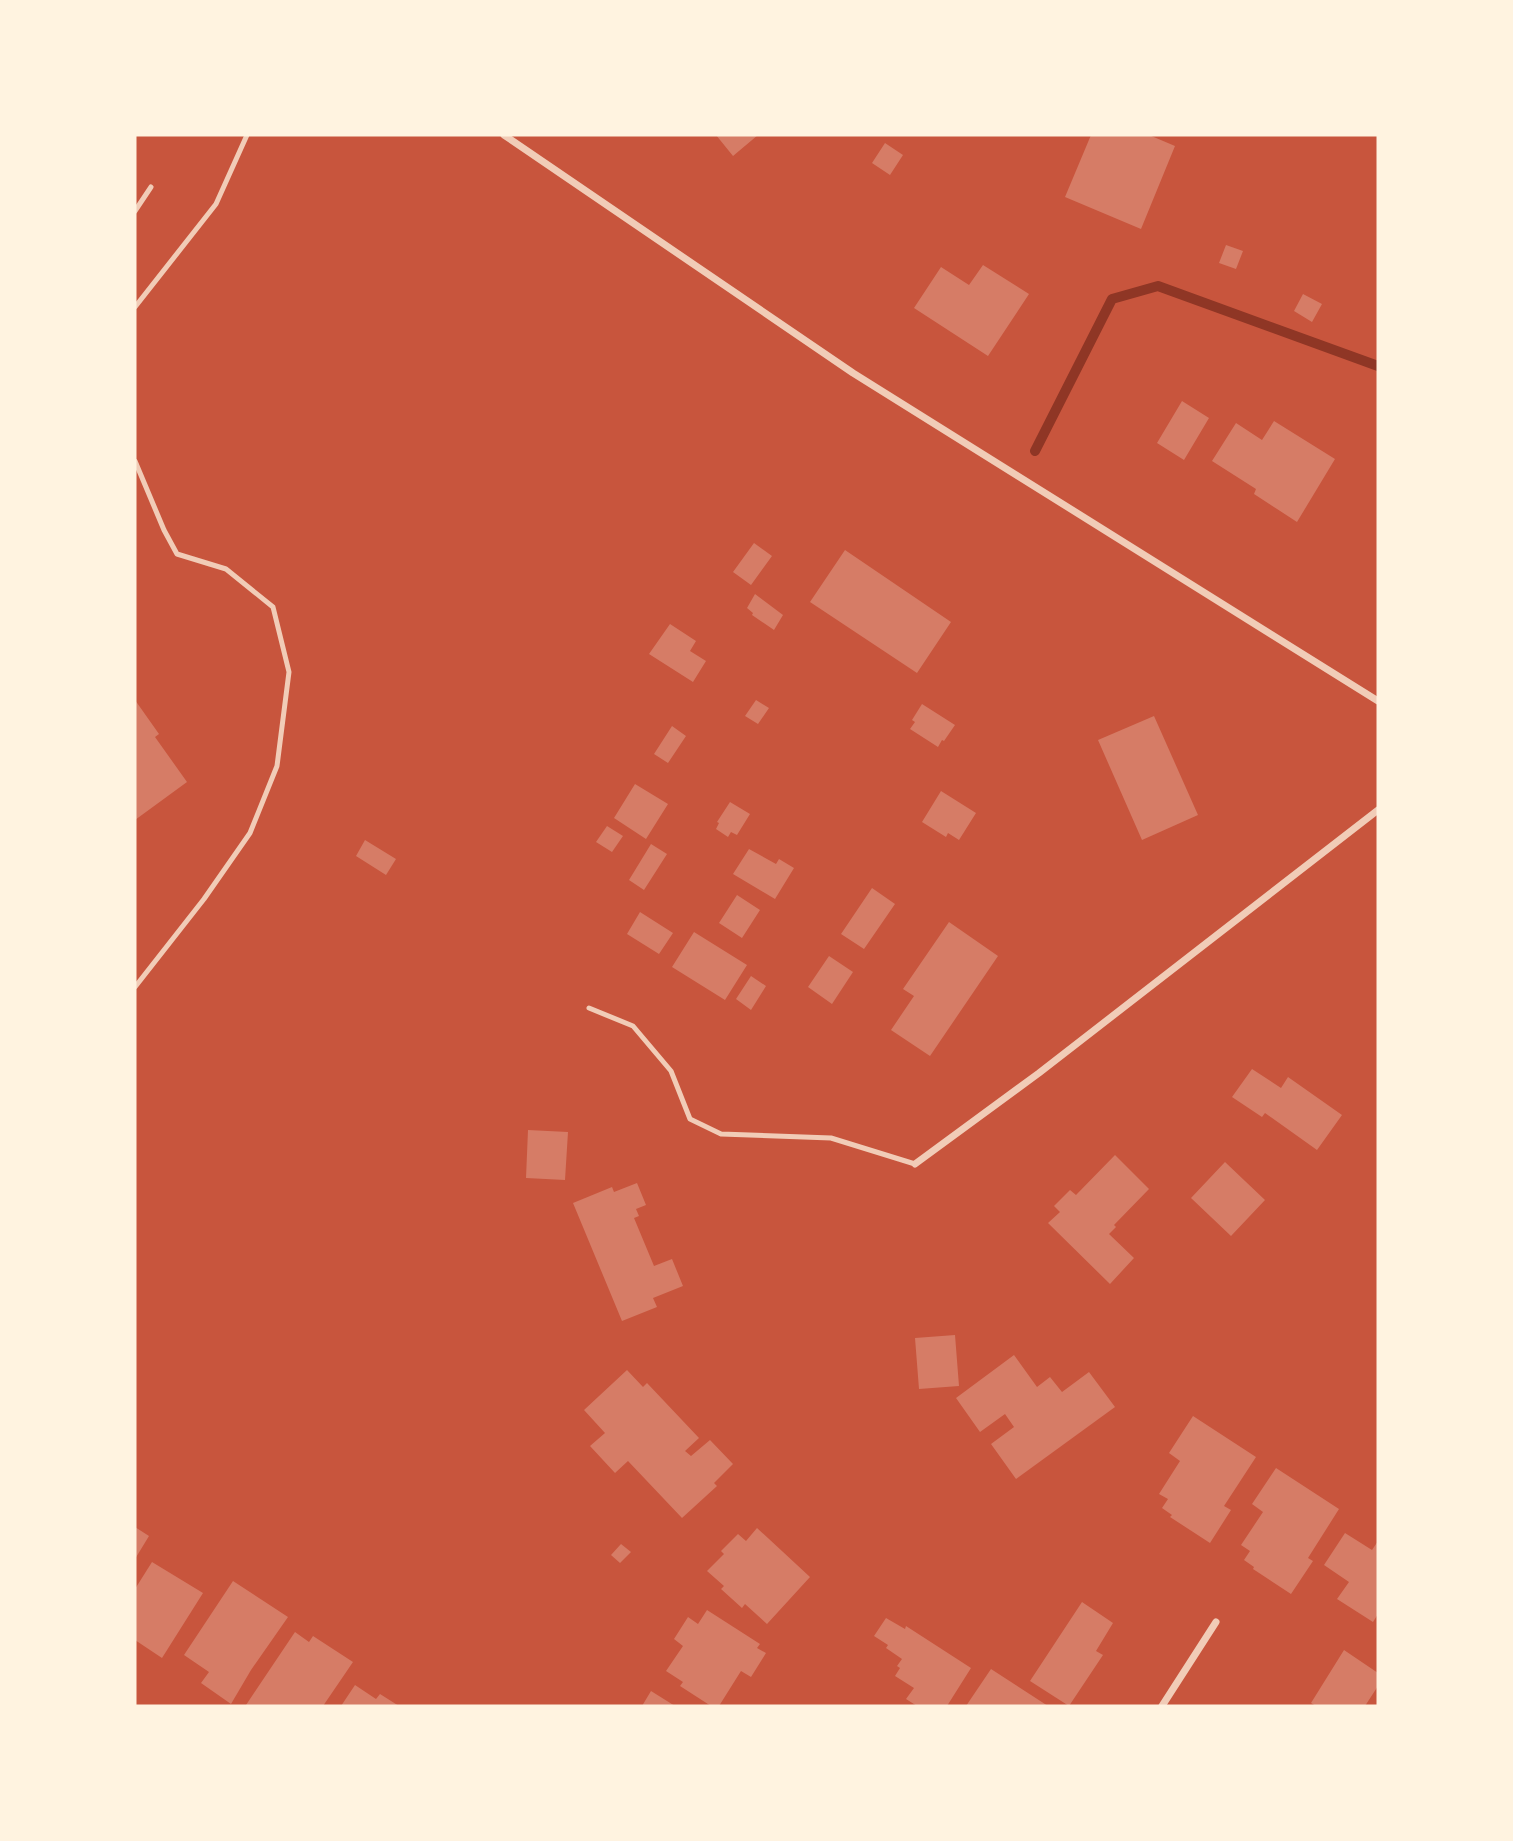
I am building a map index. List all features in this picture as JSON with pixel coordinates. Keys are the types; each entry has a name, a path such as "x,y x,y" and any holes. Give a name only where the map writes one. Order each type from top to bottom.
{"street":[{"path":"504,135 853,373 1378,701"},
{"path":"915,1164 1050,1065 1378,810"},
{"path":"1162,1706 1216,1622"}],"lane":[{"path":"135,307 216,204 247,135"},
{"path":"135,211 151,187"},
{"path":"135,461 177,554 226,569 274,607 289,672 278,766 250,833 204,899 135,988"},
{"path":"589,1008 633,1026 671,1071 690,1119 722,1133 831,1138 915,1164"}],"building":[{"path":"716,135 758,135 733,156"},
{"path":"1091,135 1149,135 1175,146 1141,229 1065,197"},
{"path":"885,143 903,155 890,175 872,163"},
{"path":"1226,245 1243,251 1236,269 1219,263"},
{"path":"983,265 1029,294 988,356 914,308 941,267 969,285"},
{"path":"1303,294 1322,304 1312,322 1294,311"},
{"path":"1182,401 1209,418 1184,460 1157,443"},
{"path":"1274,421 1335,459 1297,522 1254,494 1256,489 1212,461 1236,423 1262,440"},
{"path":"754,543 772,556 751,585 733,572"},
{"path":"845,550 951,622 917,673 810,602"},
{"path":"755,594 783,615 774,630 752,615 747,608"},
{"path":"670,624 696,641 690,651 706,661 693,682 649,654"},
{"path":"135,700 159,734 155,737 187,782 135,820"},
{"path":"756,700 769,708 758,724 745,716"},
{"path":"922,704 955,725 938,747 910,729"},
{"path":"1154,716 1198,815 1142,840 1098,740"},
{"path":"672,726 686,736 668,763 654,754"},
{"path":"635,784 668,804 646,839 614,818"},
{"path":"941,791 976,813 959,840 948,833 946,837 922,822"},
{"path":"730,802 750,814 737,835 731,832 728,837 716,829 719,823 717,822"},
{"path":"607,826 623,836 612,852 596,842"},
{"path":"365,840 396,859 386,875 356,856"},
{"path":"651,844 667,854 644,890 629,880"},
{"path":"749,849 776,864 779,859 794,868 775,899 733,874"},
{"path":"872,888 895,904 864,949 841,934"},
{"path":"737,895 760,910 742,938 719,923"},
{"path":"640,912 673,933 659,954 627,934"},
{"path":"949,922 998,956 930,1056 891,1030 914,996 903,989"},
{"path":"694,932 747,965 725,1000 672,967"},
{"path":"829,956 853,972 832,1004 808,987"},
{"path":"751,976 766,986 751,1010 736,999"},
{"path":"1252,1069 1281,1088 1288,1077 1342,1115 1317,1150 1265,1113 1262,1117 1232,1097"},
{"path":"528,1130 568,1132 565,1180 526,1178"},
{"path":"1115,1155 1149,1189 1114,1225 1116,1227 1109,1234 1134,1258 1110,1284 1048,1223 1060,1212 1054,1206 1070,1190 1076,1195"},
{"path":"1225,1162 1265,1200 1231,1236 1191,1198"},
{"path":"637,1183 646,1205 636,1209 639,1216 634,1218 654,1266 672,1259 683,1286 653,1298 657,1307 622,1321 573,1203 612,1187 614,1192"},
{"path":"955,1335 959,1386 919,1389 915,1338"},
{"path":"1014,1355 1037,1387 1050,1377 1062,1392 1089,1372 1115,1407 1016,1479 991,1444 1014,1427 1005,1414 980,1432 956,1398"},
{"path":"627,1370 643,1387 647,1383 699,1438 685,1451 691,1456 710,1440 733,1464 714,1483 717,1486 682,1518 628,1461 615,1473 590,1446 605,1433 584,1410"},
{"path":"1193,1416 1256,1457 1224,1506 1231,1510 1210,1543 1170,1517 1172,1515 1162,1508 1168,1499 1159,1494 1180,1461 1169,1453"},
{"path":"1276,1468 1339,1509 1308,1558 1313,1561 1291,1594 1253,1569 1254,1567 1244,1560 1250,1551 1241,1545 1263,1512 1252,1504"},
{"path":"135,1527 149,1536 135,1559"},
{"path":"757,1528 810,1577 767,1624 745,1604 742,1608 721,1589 724,1586 707,1571 724,1554 721,1551 738,1534 746,1541"},
{"path":"1345,1533 1372,1550 1378,1541 1378,1614 1373,1622 1337,1599 1349,1582 1324,1565"},
{"path":"621,1544 631,1552 620,1563 611,1555"},
{"path":"152,1562 203,1593 162,1658 135,1640 135,1589"},
{"path":"233,1581 288,1617 231,1704 201,1683 209,1672 184,1655"},
{"path":"1082,1602 1113,1623 1096,1651 1103,1655 1069,1706 1030,1681"},
{"path":"707,1610 760,1644 757,1648 766,1653 751,1677 741,1671 719,1706 711,1706 680,1686 683,1682 666,1671 683,1646 674,1639 688,1617 698,1624"},
{"path":"886,1618 905,1629 906,1626 971,1668 947,1706 917,1706 906,1699 914,1688 895,1676 902,1659 874,1636"},
{"path":"295,1632 309,1642 313,1636 353,1662 323,1706 246,1705"},
{"path":"1344,1650 1378,1673 1378,1686 1365,1706 1316,1706 1311,1703"},
{"path":"991,1669 1048,1706 966,1706"},
{"path":"355,1685 376,1699 380,1694 399,1706 341,1706"},
{"path":"651,1691 675,1706 642,1706"}],"waterway":[{"path":"1035,451 1112,299 1158,286 1378,366"}]}
